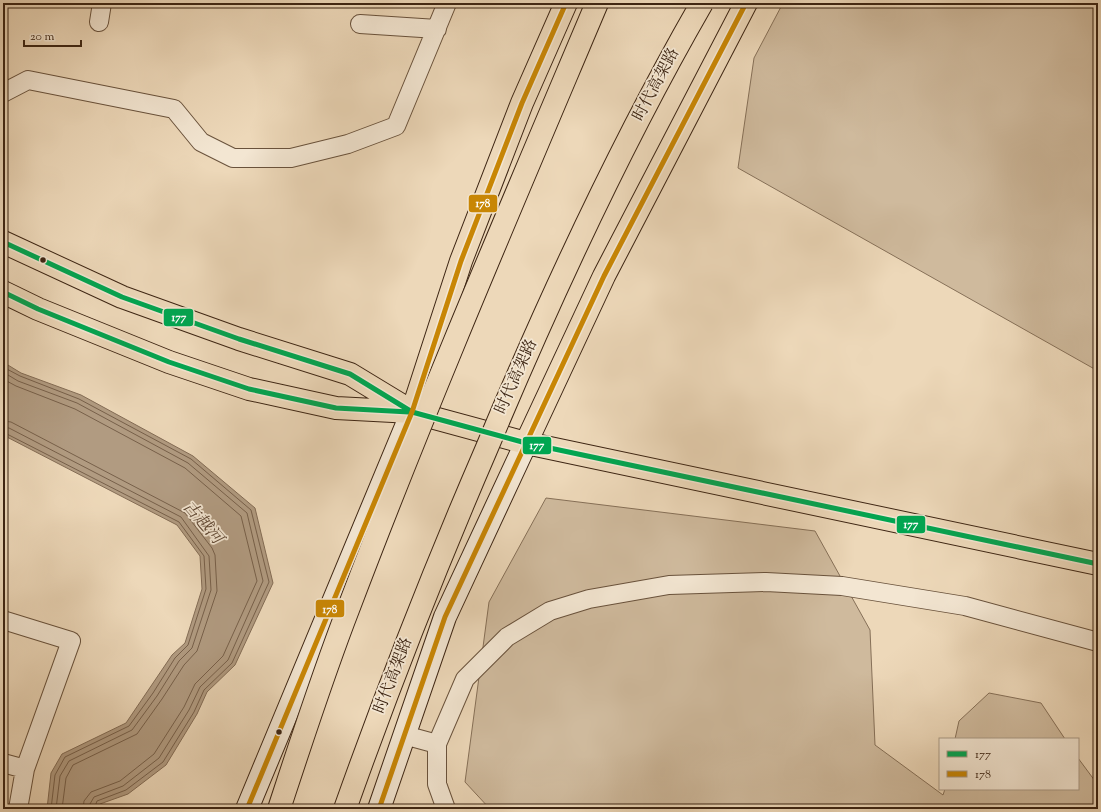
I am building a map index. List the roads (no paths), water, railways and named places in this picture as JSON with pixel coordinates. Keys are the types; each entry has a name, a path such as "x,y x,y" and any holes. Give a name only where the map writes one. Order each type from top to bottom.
{"main road":[{"path":"247,809 412,412 461,261 522,103 566,3"},
{"path":"279,809 337,638 378,531 493,245 597,3"},
{"name":"时代高架路","path":"345,809 380,709 432,576 515,380 572,252 621,152 663,71 702,3"},
{"path":"379,809 445,617 604,276 746,3"},
{"path":"3,242 122,297 239,339 350,374 412,412"},
{"path":"3,292 38,309 169,362 249,389 336,408 412,412 526,443 1098,564"}],"street":[{"path":"99,22 102,3"},
{"path":"3,93 28,80 174,109 201,142 233,158 291,158 348,144 396,126 447,3"},
{"path":"360,24 437,29"},
{"path":"446,809 437,784 437,744 465,679 507,636 550,611 589,600 669,585 766,582 842,586 965,606 1098,642"},
{"path":"3,620 71,641 25,769 18,809"},
{"path":"404,735 437,744"},
{"path":"3,763 25,769"}],"water":[{"name":"古越河","path":"3,362 21,373 81,395 193,456 255,508 273,583 235,665 207,692 197,714 166,765 128,794 100,804 97,809 47,809 51,773 62,754 126,723 172,655 185,643 202,589 200,556 177,525 3,435"}]}
